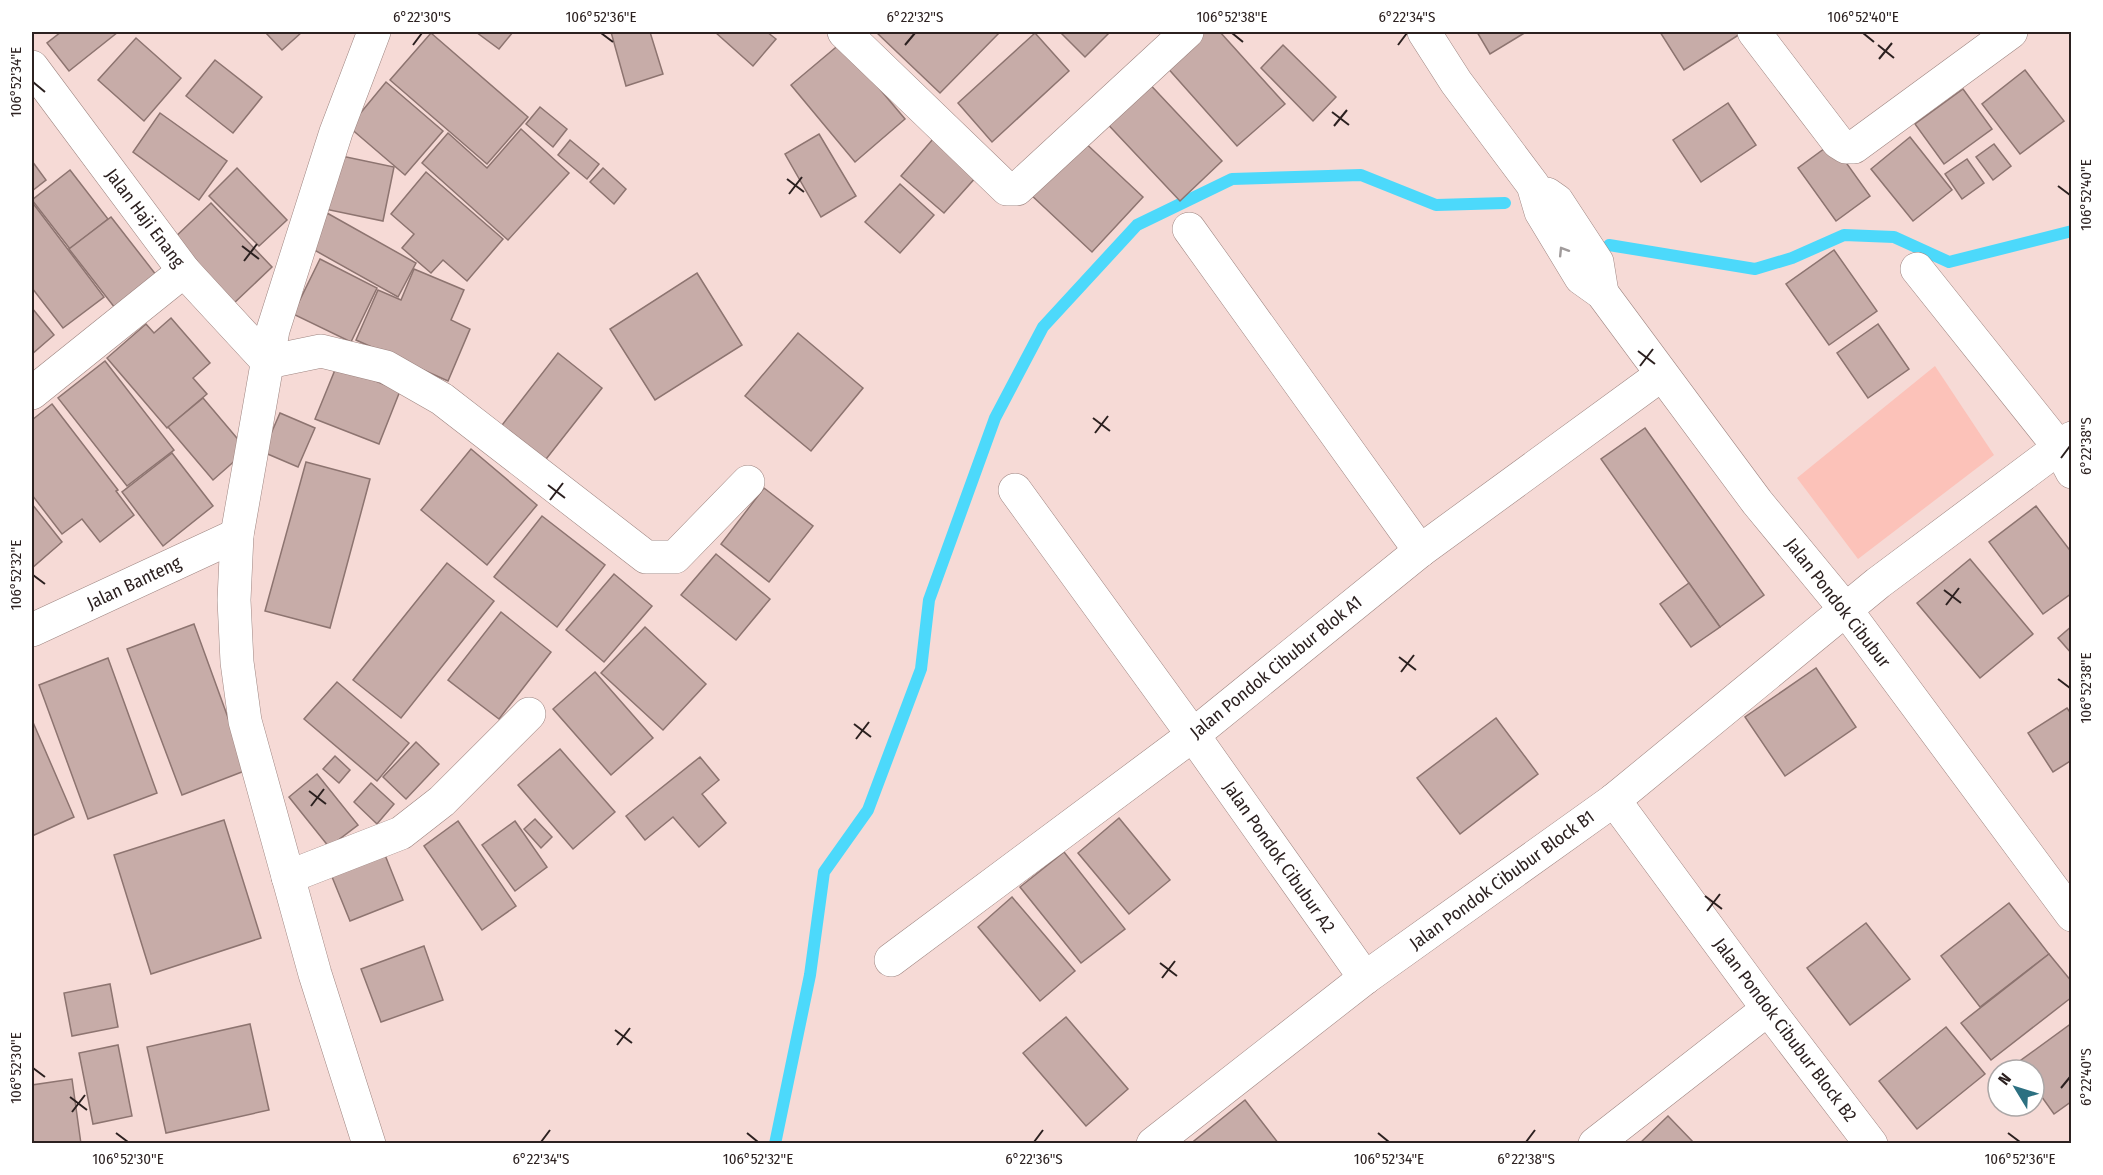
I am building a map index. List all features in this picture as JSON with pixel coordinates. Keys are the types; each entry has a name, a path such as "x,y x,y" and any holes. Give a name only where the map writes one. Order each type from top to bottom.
{"street":[{"path":"369,1143 315,974 245,721 237,662 234,600 237,535 273,330 336,132 374,32"},
{"path":"844,32 1007,189 1011,190 1017,189 1187,32"},
{"name":"Jalan Pondok Cibubur","path":"1424,32 1456,82 1533,185 1541,212 1581,278 1602,293 1757,502 1846,610 2072,915"},
{"path":"1754,32 1838,142 1846,147 1854,147 2011,32"},
{"name":"Jalan Haji Enang","path":"32,67 184,271 268,362"},
{"path":"1189,229 1420,551"},
{"path":"1917,268 2067,452"},
{"path":"32,393 184,271"},
{"path":"268,362 321,351 386,367 442,399 646,557 675,557 748,483"},
{"name":"Jalan Pondok Cibubur Blok A1","path":"891,960 1193,735 1420,551 1661,375"},
{"name":"Jalan Pondok Cibubur Block B1","path":"1153,1143 1365,978 1614,800 1962,518 2067,452"},
{"name":"Jalan Pondok Cibubur A2","path":"1015,489 1365,978"},
{"name":"Jalan Banteng","path":"32,630 237,535"},
{"path":"288,877 401,833 442,801 529,714"},
{"name":"Jalan Pondok Cibubur Block B2","path":"1614,800 1768,1009 1871,1143"},
{"path":"1595,1143 1768,1009"}],"shaded area":[{"path":"1935,366 1994,455 1858,559 1797,478"}],"building":[{"path":"61,32 118,32 69,71 47,43"},
{"path":"265,32 302,32 282,50"},
{"path":"476,32 513,32 499,49"},
{"path":"611,32 650,32 663,74 626,86"},
{"path":"715,32 767,32 776,39 753,66"},
{"path":"876,32 1000,32 940,93"},
{"path":"1060,32 1110,32 1085,57"},
{"path":"1202,32 1220,32 1285,104 1237,146 1165,65"},
{"path":"1477,32 1526,32 1490,54"},
{"path":"1660,32 1738,32 1740,34 1684,70"},
{"path":"431,33 528,117 487,164 390,80"},
{"path":"1035,33 1069,71 992,142 958,103"},
{"path":"136,38 181,78 144,121 98,80"},
{"path":"841,43 905,119 855,162 791,85"},
{"path":"1283,45 1336,97 1313,121 1261,68"},
{"path":"215,60 262,97 233,133 186,96"},
{"path":"2025,70 2064,121 2020,154 1982,104"},
{"path":"1142,76 1222,161 1180,201 1100,116"},
{"path":"386,82 443,131 405,175 349,127"},
{"path":"1963,89 1992,129 1944,164 1915,124"},
{"path":"1728,103 1756,145 1701,182 1673,140"},
{"path":"540,107 567,129 553,147 526,124"},
{"path":"160,113 227,161 199,200 133,152"},
{"path":"521,129 569,173 508,240 422,163 448,133 487,168"},
{"path":"819,134 856,196 821,217 785,154"},
{"path":"1910,137 1952,190 1913,221 1871,169"},
{"path":"1080,138 1143,197 1092,252 1029,193"},
{"path":"933,139 977,176 944,213 901,176"},
{"path":"570,140 599,164 587,179 558,155"},
{"path":"1832,143 1870,196 1836,221 1798,168"},
{"path":"1994,144 2011,166 1993,180 1976,157"},
{"path":"332,154 394,167 383,221 320,208"},
{"path":"1967,159 1984,183 1962,199 1945,174"},
{"path":"32,161 46,180 32,191"},
{"path":"237,168 287,220 259,246 209,196"},
{"path":"603,168 626,189 614,204 590,182"},
{"path":"70,170 108,219 70,249 32,200"},
{"path":"426,172 503,239 467,281 443,260 431,273 402,248 414,234 391,214"},
{"path":"900,184 934,215 900,253 865,222"},
{"path":"32,202 104,297 63,328 32,288"},
{"path":"211,203 272,267 232,305 171,241"},
{"path":"327,213 416,263 398,297 309,247"},
{"path":"111,217 157,276 115,308 69,249"},
{"path":"1834,250 1877,311 1829,345 1786,284"},
{"path":"320,259 377,288 351,342 293,314"},
{"path":"414,269 464,290 451,320 470,329 448,381 356,340 378,290 401,300"},
{"path":"697,273 742,345 655,400 610,329"},
{"path":"32,308 54,335 32,354"},
{"path":"171,318 210,363 193,378 207,394 167,428 107,358 146,324 154,333"},
{"path":"1878,324 1909,369 1868,398 1837,353"},
{"path":"798,333 863,388 811,451 745,396"},
{"path":"558,353 602,388 543,463 499,429"},
{"path":"105,361 174,450 127,486 58,398"},
{"path":"337,365 400,391 379,444 315,419"},
{"path":"203,398 247,450 213,480 168,427"},
{"path":"52,404 118,490 116,491 134,515 100,542 82,519 62,534 32,495 32,420"},
{"path":"280,413 315,428 298,467 263,452"},
{"path":"1645,428 1764,595 1720,627 1601,459"},
{"path":"471,449 537,505 487,565 421,510"},
{"path":"172,453 213,506 163,546 122,492"},
{"path":"306,462 370,479 330,628 265,611"},
{"path":"764,488 813,526 769,582 721,544"},
{"path":"32,504 62,542 32,568"},
{"path":"2036,506 2072,553 2072,593 2043,614 1989,542"},
{"path":"542,516 605,565 557,627 494,577"},
{"path":"716,554 770,599 736,640 681,595"},
{"path":"1970,559 2033,634 1980,678 1917,603"},
{"path":"447,563 494,601 401,718 353,680"},
{"path":"614,574 652,606 604,662 566,630"},
{"path":"1689,583 1720,627 1691,647 1660,604"},
{"path":"501,612 551,652 499,719 448,680"},
{"path":"194,624 247,770 182,795 127,649"},
{"path":"2072,626 2072,654 2058,638"},
{"path":"645,627 706,684 663,730 601,673"},
{"path":"108,658 157,793 88,819 39,685"},
{"path":"1816,668 1856,727 1785,776 1745,717"},
{"path":"595,672 653,738 611,775 553,709"},
{"path":"337,682 409,743 377,781 304,719"},
{"path":"2067,708 2072,715 2072,760 2053,772 2028,733"},
{"path":"1496,718 1538,774 1460,834 1417,778"},
{"path":"32,720 74,817 32,836"},
{"path":"416,742 439,764 406,799 383,777"},
{"path":"560,749 615,812 573,849 518,785"},
{"path":"335,756 350,770 339,783 323,769"},
{"path":"700,757 719,780 702,794 726,823 699,847 673,817 645,840 626,816"},
{"path":"317,774 358,825 329,847 289,797"},
{"path":"371,783 394,804 377,824 354,802"},
{"path":"1119,818 1170,880 1129,914 1078,853"},
{"path":"535,819 552,837 541,848 524,829"},
{"path":"224,820 261,938 151,974 114,855"},
{"path":"458,821 516,906 482,930 424,846"},
{"path":"515,821 547,867 515,891 482,845"},
{"path":"383,850 403,900 350,921 330,872"},
{"path":"1064,852 1125,929 1081,963 1020,887"},
{"path":"1012,897 1075,971 1040,1001 978,927"},
{"path":"2009,903 2049,954 1980,1007 1941,956"},
{"path":"1866,923 1910,979 1850,1025 1807,968"},
{"path":"424,946 443,1000 381,1022 361,969"},
{"path":"2049,954 2072,982 2072,997 1994,1058 1989,1058 1961,1023"},
{"path":"110,984 118,1027 72,1036 64,993"},
{"path":"1066,1017 1128,1089 1086,1126 1023,1053"},
{"path":"2072,1023 2072,1101 2054,1114 2046,1103 2046,1058 2024,1058"},
{"path":"250,1024 269,1110 166,1133 147,1047"},
{"path":"1946,1027 1985,1074 1917,1129 1879,1081"},
{"path":"118,1045 132,1116 93,1124 79,1053"},
{"path":"72,1079 81,1144 32,1144 32,1085"},
{"path":"1245,1100 1279,1144 1196,1144 1194,1141"},
{"path":"1668,1116 1695,1144 1639,1144"}],"waterway":[{"path":"775,1144 810,975 824,872 868,810 921,669 929,600 995,418 1043,327 1137,225 1232,179 1361,175 1436,205 1505,203"},
{"path":"1609,245 1755,269 1792,258 1844,235 1894,237 1949,262 2072,231"}]}
